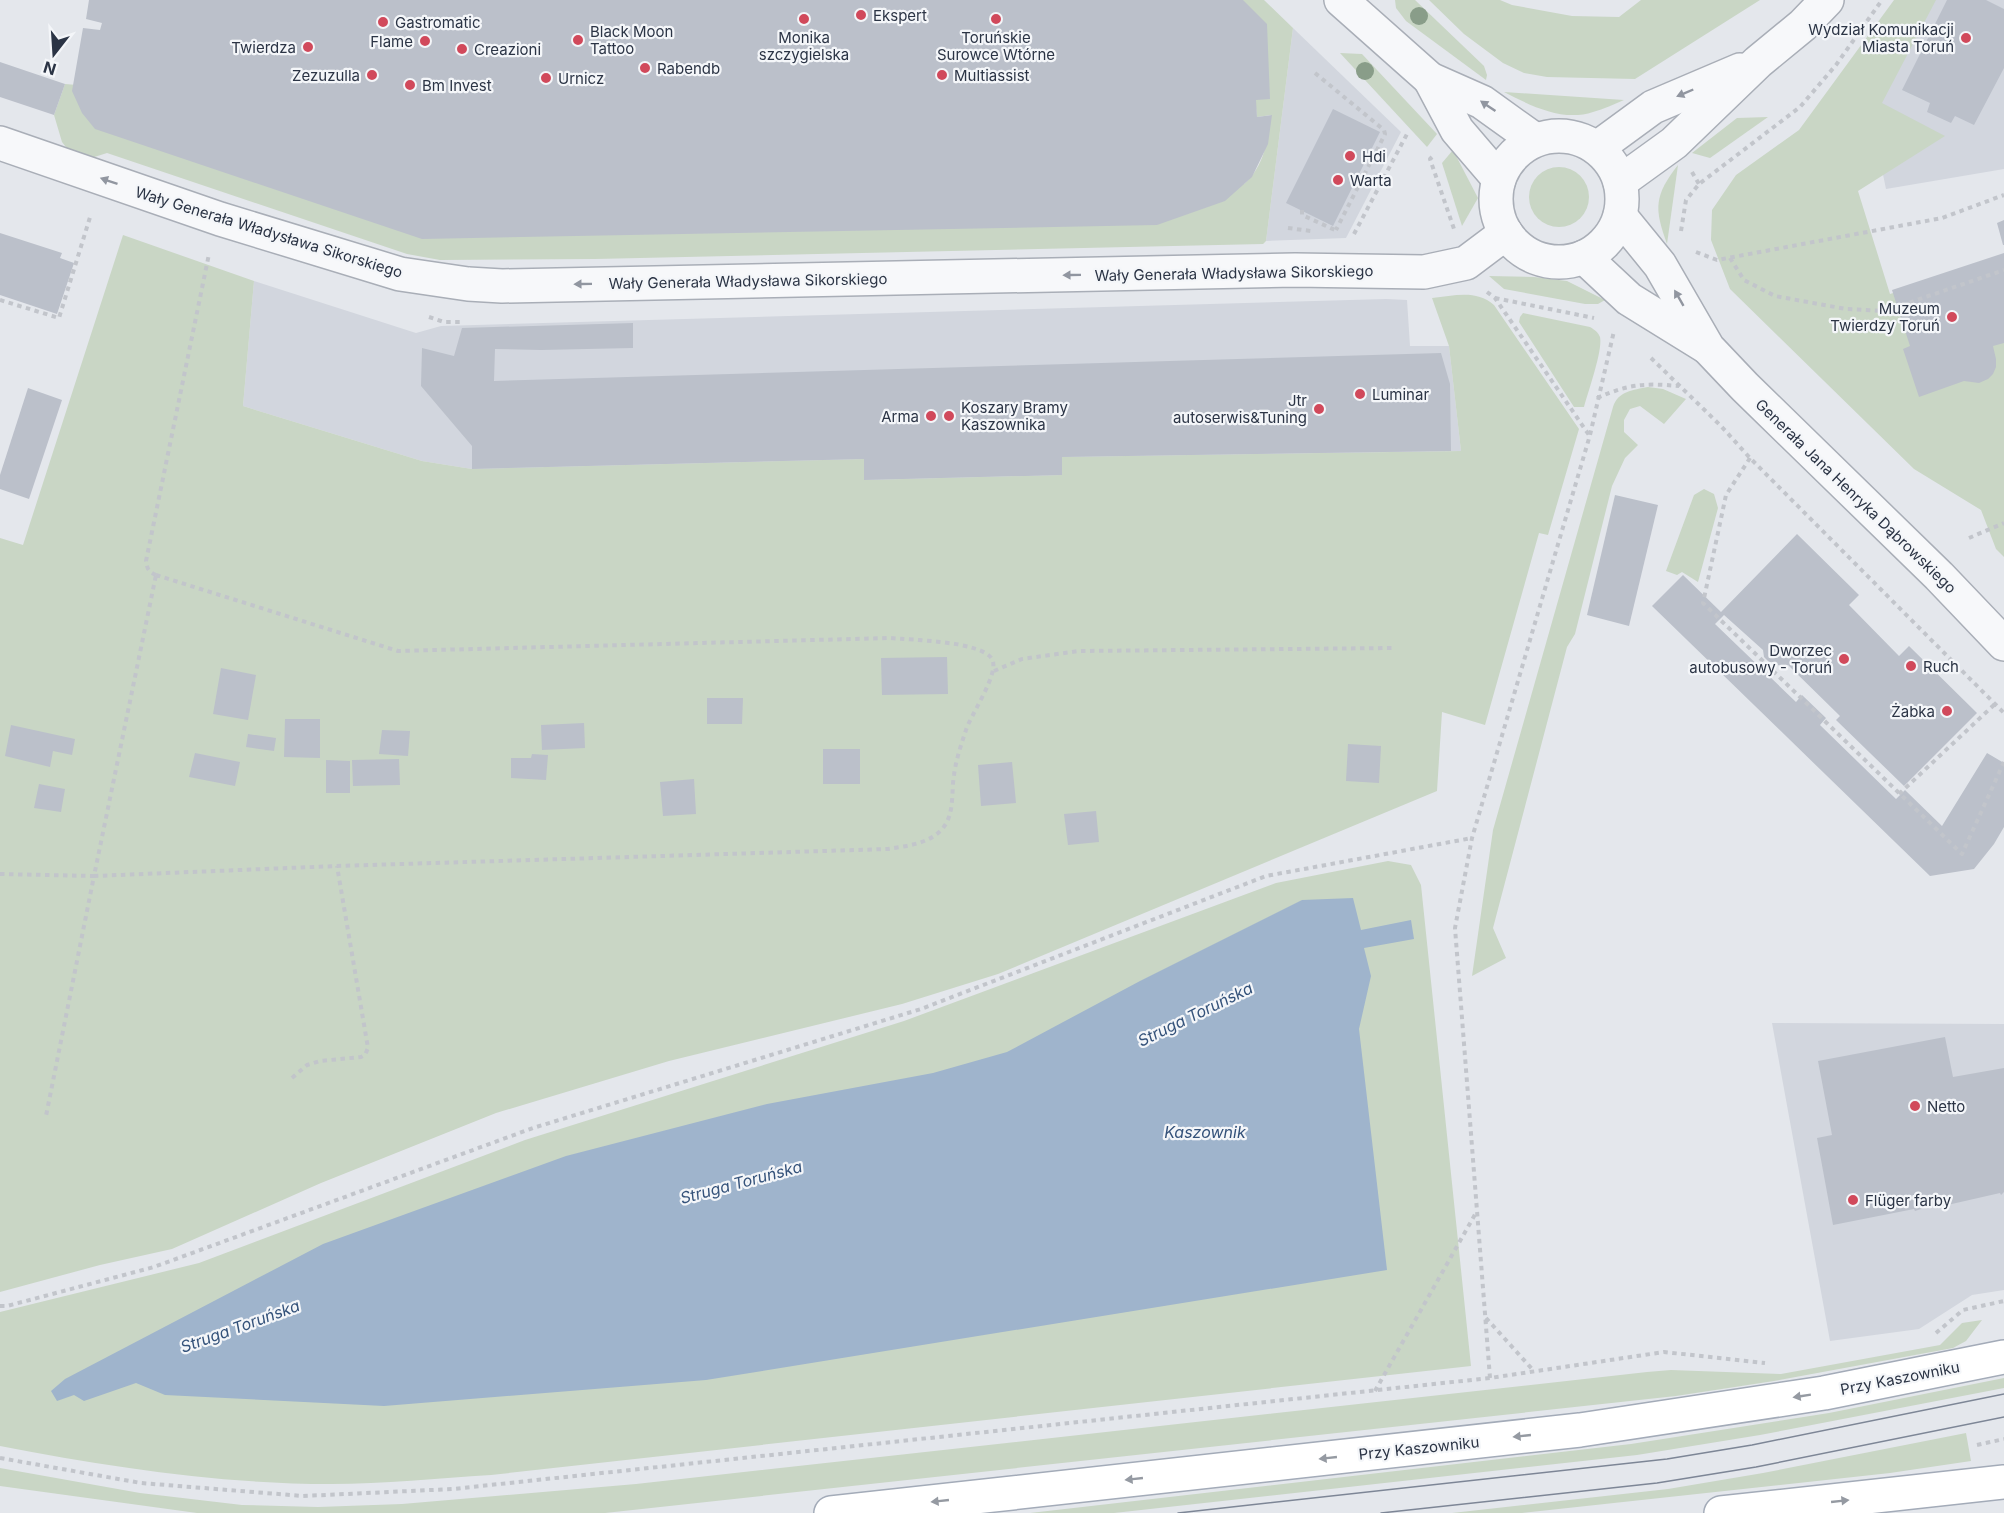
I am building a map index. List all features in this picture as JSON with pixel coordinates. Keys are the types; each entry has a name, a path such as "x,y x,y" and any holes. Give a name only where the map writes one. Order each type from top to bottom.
{"main road":[{"name":"Przy Kaszowniku","path":"831,1513 1580,1430 1824,1393 2004,1357"},
{"path":"1721,1513 2004,1482"}],"street":[{"path":"1341,0 1430,79 1482,102 1535,140"},
{"path":"1620,182 1674,143 1758,62 1803,25 1827,0"},
{"path":"1596,148 1653,107 1758,62"},
{"path":"1430,79 1457,130 1499,179"},
{"path":"1556,135 1578,138 1596,148 1611,163 1620,182 1622,199 1620,216 1612,233 1600,247 1584,257 1563,262 1541,259 1521,249 1506,233 1499,216 1496,197 1499,179 1513,156 1535,140 1556,135"},
{"name":"Wały Generała Władysława Sikorskiego","path":"0,143 231,223 400,274 468,284 502,286 1335,270 1424,272 1466,263 1506,233"},
{"name":"Generała Jana Henryka Dąbrowskiego","path":"1620,216 1660,265 1708,348 2004,644"},
{"name":"Generała Jana Henryka Dąbrowskiego","path":"1584,257 1629,299 1708,348"}],"path":[{"path":"1680,234 1686,200 1699,184 1800,107 1836,65 1882,0"},
{"path":"1315,73 1384,130 1385,134 1336,230 1323,233"},
{"path":"1335,270 1407,134"},
{"path":"1438,151 1430,159 1458,238"},
{"path":"1688,249 1717,260 1730,258 1942,218 2004,195"},
{"path":"1302,210 1302,215 1336,230"},
{"path":"0,300 59,318 91,213"},
{"path":"1288,228 1312,232"},
{"path":"0,874 94,876 888,849 926,840 942,829 951,812 954,772 967,728 994,670 992,659 970,646 890,638 398,651 156,575 147,568 146,561 210,246"},
{"path":"1730,258 1744,280 1775,296 1846,309 1885,311 2004,270"},
{"path":"1481,288 1495,298 1590,435"},
{"path":"1495,298 1603,320"},
{"path":"1490,1378 1455,928 1472,838 1590,435 1615,326 1622,331"},
{"path":"1646,353 2004,713"},
{"path":"1597,398 1622,387 1649,383 1680,386"},
{"path":"1750,458 1726,495 1703,603 1962,854 2004,762"},
{"path":"1969,538 2004,523"},
{"path":"46,1116 156,575"},
{"path":"994,670 1022,659 1079,651 1394,648"},
{"path":"1899,794 1995,704"},
{"path":"0,1306 154,1267 532,1128 921,1008 1266,876 1472,838"},
{"path":"292,1078 312,1063 361,1057 365,1055 368,1048 337,866"},
{"path":"1375,1391 1477,1210"},
{"path":"1931,1337 1963,1310 2004,1301"},
{"path":"1486,1317 1533,1371"},
{"path":"0,1458 141,1484 303,1496 441,1490 687,1466 1375,1391 1490,1378 1664,1352 1775,1364"},
{"path":"1977,1445 2004,1439"}],"shaded area":[{"path":"1901,0 2004,0 2004,169 1886,189 1879,155 1843,116"},
{"path":"1293,28 1401,132 1346,238 1266,241"},
{"path":"254,281 416,333 441,326 1407,300 1410,346 1449,346 1461,451 1062,457 1062,475 864,480 864,459 472,469 422,461 243,406"},
{"path":"1772,1023 2004,1024 2004,1290 1972,1295 1919,1329 1830,1341"}],"green space":[{"path":"1243,0 1264,0 1293,28 1266,241 1263,244 595,259 440,260 407,254 107,153 85,160 69,151 62,142 54,115 65,84 1242,181 1244,184 1261,161 1271,115 1257,117"},
{"path":"1395,0 1415,0 1484,66 1486,80 1406,21 1396,8"},
{"path":"1429,0 1500,0 1512,5 1572,16 1619,17 1641,0 1760,0 1635,79 1547,77 1524,73 1503,63 1464,34"},
{"path":"1894,0 1936,0 1882,103 1945,136 1858,191 1890,294 2004,257 2004,557 1996,549 1981,510 1914,469 1730,289 1711,240 1712,210 1736,175 1799,130"},
{"path":"1340,53 1362,54 1437,134 1427,147"},
{"path":"1504,92 1624,100 1593,112 1570,115 1547,111"},
{"path":"1768,117 1710,158 1692,153 1737,118"},
{"path":"1453,150 1478,198 1462,226 1442,163"},
{"path":"1678,165 1667,244 1658,211 1659,203 1664,185"},
{"path":"1559,167 1576,172 1584,180 1589,197 1584,214 1576,222 1559,227 1542,222 1534,214 1529,197 1534,180 1542,172"},
{"path":"123,235 254,281 243,406 422,461 472,469 864,459 865,480 1062,475 1062,457 1461,451 1449,346 1432,298 1464,295 1480,297 1494,305 1579,429 1548,535 1539,533 1485,725 1442,712 1437,791 998,974 902,1004 669,1061 496,1113 321,1183 172,1249 100,1265 0,1292 0,538 23,545"},
{"path":"1489,276 1534,277 1567,281 1605,300 1598,304 1585,304 1504,289"},
{"path":"1523,313 1590,327 1600,337 1595,371 1584,407 1574,407 1519,322"},
{"path":"1648,387 1663,389 1686,399 1664,424 1640,406 1630,409 1624,420 1624,432 1638,445 1625,458 1612,486 1575,634 1567,647 1493,928 1506,958 1472,976 1493,830 1613,407 1622,394"},
{"path":"1704,489 1714,494 1718,508 1698,582 1682,572 1677,575 1666,571 1694,495"},
{"path":"1388,861 1411,865 1421,885 1471,1366 491,1475 391,1482 331,1484 206,1478 82,1461 0,1446 0,1312 199,1263 525,1140 904,1021 1276,883"},
{"path":"1982,1320 1966,1341 1953,1348 1774,1381 1676,1396 605,1513 197,1513 0,1486 0,1468 140,1493 242,1505 318,1507 402,1504 636,1484 1647,1372 1671,1370 1781,1374 1940,1345 1962,1323"},
{"path":"2004,1378 2004,1388 1760,1435 1637,1455 1114,1513 1030,1513 1631,1444 1829,1413"},
{"path":"1966,1433 1971,1461 1890,1473 1522,1513 1452,1513 1668,1489 1763,1473"}],"water":[{"name":"Kaszownik","path":"1353,898 1361,930 1411,920 1414,939 1364,948 1371,976 1359,1029 1387,1270 706,1380 384,1406 165,1395 136,1383 84,1401 74,1395 57,1401 51,1391 65,1379 323,1244 566,1156 767,1104 933,1073 1007,1052 1140,981 1302,900"}],"building":[{"path":"89,0 1243,0 1267,24 1270,99 1256,100 1257,117 1272,115 1268,144 1252,177 1225,201 1157,225 422,239 95,129 82,113 72,91 83,28 100,30 102,23 86,19"},
{"name":"Wydział Komunikacji Miasta Toruń","path":"1947,0 1986,0 2004,9 2004,68 1974,125 1955,116 1951,123 1927,112 1930,103 1902,90"},
{"path":"0,62 65,84 54,115 0,97"},
{"path":"1333,109 1380,132 1333,226 1286,203"},
{"path":"2004,220 2004,245 2003,245 1997,223"},
{"path":"0,233 62,253 60,258 74,263 57,314 0,295"},
{"name":"Muzeum Twierdzy Toruń","path":"2004,253 2004,343 1993,346 1996,367 1993,374 1979,383 1964,381 1919,397 1903,349 1910,346 1892,290"},
{"name":"Koszary Bramy Kaszownika","path":"633,323 633,348 495,349 494,381 1441,353 1450,384 1451,451 1062,457 1062,475 864,480 864,459 472,469 472,446 421,386 422,348 454,356 462,328"},
{"path":"28,388 62,400 29,499 0,489 0,475"},
{"path":"1615,495 1658,505 1629,626 1587,615"},
{"path":"1797,534 1859,595 1849,605 1899,656 1909,646 1977,713 1904,786 1836,720 1840,716 1788,665 1784,670 1775,662 1769,662 1764,657 1763,650 1724,615 1715,624 1796,702 1802,695 1826,718 1820,725 1896,799 1905,790 1942,826 1987,753 2004,763 2004,827 1974,869 1930,876 1652,606 1683,575 1721,612"},
{"path":"947,657 948,694 882,695 881,658"},
{"path":"221,668 256,675 248,720 213,714"},
{"path":"707,698 743,698 742,724 707,724"},
{"path":"285,719 320,719 320,758 284,757"},
{"path":"584,723 585,748 542,750 541,725"},
{"path":"11,725 75,739 72,755 53,751 50,767 5,756"},
{"path":"382,730 410,731 408,756 379,754"},
{"path":"248,734 276,738 274,751 246,747"},
{"path":"1348,744 1381,746 1379,783 1346,781"},
{"path":"823,749 860,749 860,784 823,784"},
{"path":"195,753 240,762 235,786 189,777"},
{"path":"532,754 548,755 546,780 511,778 511,758 531,758"},
{"path":"399,759 400,785 353,786 352,760"},
{"path":"326,760 350,761 350,793 326,793"},
{"path":"1012,762 1016,803 981,806 978,765"},
{"path":"694,779 696,814 663,816 660,782"},
{"path":"39,784 65,789 61,812 34,808"},
{"path":"1096,811 1099,842 1068,845 1064,814"},
{"name":"Netto","path":"1945,1037 1953,1077 2004,1068 2004,1192 2001,1195 2000,1193 1943,1206 1927,1207 1915,1211 1914,1209 1833,1225 1817,1138 1832,1135 1818,1061"}],"tram line":[{"path":"1178,1513 1667,1459 1752,1445 2004,1394"},
{"path":"1381,1513 1657,1483 1756,1467 2004,1417"}],"place":[{"name":"Ekspert","path":"861,15"},
{"name":"Monika szczygielska","path":"804,19"},
{"name":"Toruńskie Surowce Wtórne","path":"996,19"},
{"name":"Gastromatic","path":"383,22"},
{"name":"Wydział Komunikacji Miasta Toruń","path":"1966,38"},
{"name":"Black Moon Tattoo","path":"578,40"},
{"name":"Flame","path":"425,41"},
{"name":"Twierdza","path":"308,47"},
{"name":"Creazioni","path":"462,49"},
{"name":"Rabendb","path":"645,68"},
{"name":"Zezuzulla","path":"372,75"},
{"name":"Multiassist","path":"942,75"},
{"name":"Urnicz","path":"546,78"},
{"name":"Bm Invest","path":"410,85"},
{"name":"Hdi","path":"1350,156"},
{"name":"Warta","path":"1338,180"},
{"name":"Muzeum Twierdzy Toruń","path":"1952,317"},
{"name":"Luminar","path":"1360,394"},
{"name":"Jtr autoserwis&Tuning","path":"1319,409"},
{"name":"Arma","path":"931,416"},
{"name":"Koszary Bramy Kaszownika","path":"949,416"},
{"name":"Dworzec autobusowy - Toruń","path":"1844,659"},
{"name":"Ruch","path":"1911,666"},
{"name":"Żabka","path":"1947,711"},
{"name":"Netto","path":"1915,1106"},
{"name":"Flüger farby","path":"1853,1200"}],"water label":[{"name":"Struga Toruńska","path":"1195,1014"},
{"name":"Struga Toruńska","path":"741,1182"},
{"name":"Struga Toruńska","path":"240,1326"}]}
